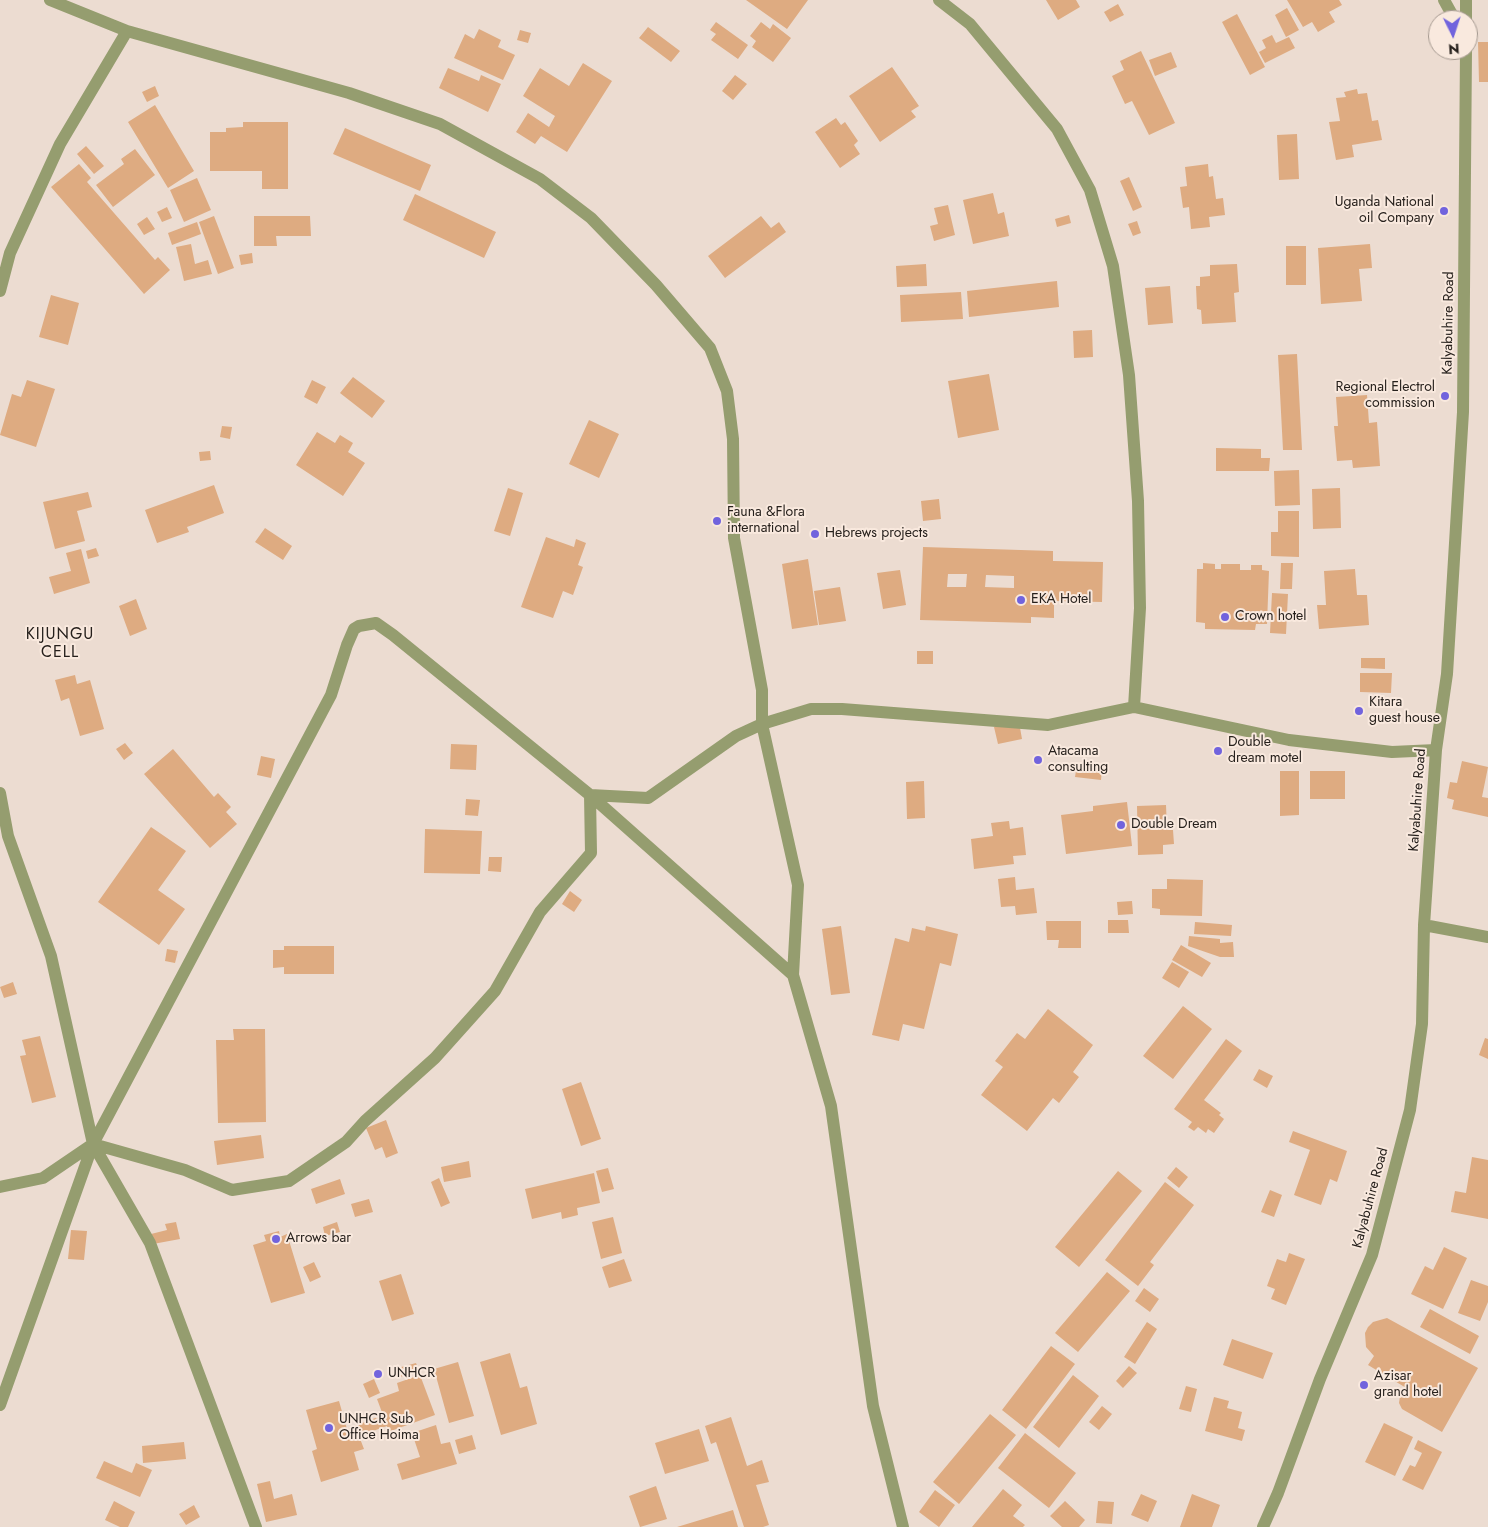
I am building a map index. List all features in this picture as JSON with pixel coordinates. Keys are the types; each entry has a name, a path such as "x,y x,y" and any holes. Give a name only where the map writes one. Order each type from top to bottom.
{"street":[{"path":"50,0 128,31 349,93 440,124 540,179 591,218 656,285 710,348 727,391 733,439 734,538 762,690 762,724 798,885 793,975 831,1106 873,1406 903,1527"},
{"path":"939,0 970,24 1057,130 1090,190 1113,266 1129,375 1138,501 1140,608 1134,707"},
{"path":"0,291 10,253 60,144 128,31"},
{"name":"Kalyabuhire Road","path":"1263,1527 1278,1493 1320,1379 1374,1245 1410,1110 1422,1024 1424,925 1436,750 1447,674 1463,412 1466,60"},
{"path":"0,1405 93,1144 331,695 354,629 376,623 394,635 590,794 793,975"},
{"path":"590,794 648,798 736,736 762,724 811,709 842,709 1048,724 1134,707 1289,740 1392,752 1436,750"},
{"path":"0,793 8,836 51,956 93,1144 150,1243 256,1527"},
{"path":"0,1187 43,1178 93,1144 185,1170 232,1190 290,1181 346,1142 365,1121 436,1058 496,991 540,912 590,853 590,794"},
{"path":"1424,925 1488,937"}],"building":[{"path":"746,0 808,0 787,29"},
{"path":"1046,0 1076,0 1080,7 1058,20"},
{"path":"1287,0 1339,0 1342,5 1329,12 1335,22 1318,32 1312,22 1303,27"},
{"path":"1118,4 1124,15 1110,22 1104,12"},
{"path":"1287,8 1299,30 1286,37 1275,15"},
{"path":"1237,14 1265,67 1250,75 1222,22"},
{"path":"716,22 748,45 738,59 711,40 716,34 710,30"},
{"path":"761,22 770,29 773,24 791,38 773,62 752,47 756,41 750,36"},
{"path":"648,27 680,51 671,62 639,38"},
{"path":"479,29 501,40 498,47 515,55 503,80 454,58 465,34 474,39"},
{"path":"520,30 531,33 528,43 517,40"},
{"path":"1272,35 1276,43 1289,37 1295,48 1265,63 1259,52 1266,48 1262,40"},
{"path":"1478,42 1488,42 1488,82 1479,82"},
{"path":"1141,51 1175,123 1149,135 1132,101 1125,104 1112,76 1124,70 1120,61"},
{"path":"1171,52 1177,67 1155,76 1149,60"},
{"path":"583,63 612,81 567,152 541,136 535,144 516,132 528,113 549,127 555,116 523,96 540,68 569,86"},
{"path":"892,67 919,106 911,111 916,117 880,142 849,96"},
{"path":"448,68 479,81 481,75 501,84 488,112 439,88"},
{"path":"735,75 747,84 733,100 722,91"},
{"path":"155,86 159,96 147,102 142,92"},
{"path":"1357,89 1358,94 1367,93 1372,121 1378,120 1382,140 1352,145 1354,157 1336,160 1329,122 1340,121 1336,98 1346,97 1344,92"},
{"path":"155,105 194,171 168,188 128,122"},
{"path":"836,118 841,125 845,122 858,141 854,145 860,154 840,168 815,132"},
{"path":"243,122 288,122 288,189 262,189 262,171 210,171 210,132 226,132 226,128 243,127"},
{"path":"345,128 431,165 420,191 333,154"},
{"path":"1297,134 1299,179 1279,180 1277,135"},
{"path":"86,146 104,166 94,174 77,154"},
{"path":"135,149 155,175 113,207 96,185 124,164 121,159"},
{"path":"79,164 91,178 87,182 155,260 158,257 170,270 144,294 51,187"},
{"path":"1208,164 1209,177 1213,176 1216,199 1223,198 1225,215 1209,217 1210,227 1191,229 1189,207 1183,208 1180,187 1187,186 1185,167"},
{"path":"1129,177 1142,207 1133,211 1120,181"},
{"path":"197,178 211,210 184,222 170,190"},
{"path":"993,193 998,214 1004,212 1009,236 973,244 963,200"},
{"path":"415,194 496,232 484,258 403,220"},
{"path":"948,205 955,235 934,241 930,226 938,224 934,208"},
{"path":"167,207 172,218 162,222 157,212"},
{"path":"1069,215 1071,223 1057,227 1055,219"},
{"path":"214,216 234,268 218,274 199,222"},
{"path":"254,216 310,216 311,236 276,236 277,246 254,246"},
{"path":"761,216 771,228 779,222 786,232 725,278 708,256"},
{"path":"147,217 155,229 144,235 137,224"},
{"path":"1137,221 1141,233 1133,236 1128,224"},
{"path":"197,222 201,234 172,245 168,233"},
{"path":"191,244 195,264 208,260 212,274 184,281 176,247"},
{"path":"1370,244 1372,268 1359,269 1362,301 1321,304 1318,248"},
{"path":"1286,246 1306,246 1306,285 1286,285"},
{"path":"252,253 253,263 241,265 239,255"},
{"path":"926,264 927,286 897,287 896,266"},
{"path":"1237,264 1239,292 1234,293 1236,322 1202,324 1201,310 1197,309 1196,286 1200,286 1200,277 1210,276 1210,265"},
{"path":"1057,281 1059,307 969,317 967,291"},
{"path":"1170,286 1173,323 1148,325 1145,288"},
{"path":"961,292 963,319 901,322 900,295"},
{"path":"51,295 79,303 68,345 39,337"},
{"path":"1092,330 1093,357 1074,358 1073,331"},
{"path":"1297,354 1302,450 1283,450 1278,355"},
{"path":"989,374 999,430 958,438 948,381"},
{"path":"353,377 385,401 372,418 340,393"},
{"path":"27,380 55,389 36,447 0,435 12,394 21,397"},
{"path":"312,380 326,387 317,404 304,397"},
{"path":"1367,395 1369,423 1377,422 1380,466 1353,468 1352,460 1337,461 1334,426 1338,426 1336,397"},
{"path":"589,420 619,434 599,478 569,464"},
{"path":"222,426 232,427 230,439 220,437"},
{"path":"317,432 335,443 340,435 353,443 348,452 365,463 343,496 296,465"},
{"path":"1216,448 1261,449 1261,458 1270,458 1269,471 1216,471"},
{"path":"210,451 211,460 200,461 199,452"},
{"path":"1299,470 1300,505 1275,506 1274,471"},
{"path":"214,485 224,513 187,527 189,532 157,543 145,510"},
{"path":"508,488 523,493 510,536 494,531"},
{"path":"1340,488 1341,528 1313,529 1312,489"},
{"path":"88,492 92,507 77,511 85,541 55,549 43,502"},
{"path":"939,499 941,519 923,521 921,501"},
{"path":"1278,511 1299,511 1299,557 1271,556 1271,532 1278,532"},
{"path":"265,528 292,546 283,560 255,542"},
{"path":"546,537 574,547 576,539 586,543 578,565 583,567 573,595 563,591 553,618 521,607"},
{"path":"923,547 1053,551 1053,561 1103,562 1102,602 1054,601 1054,618 1031,617 1031,623 920,620","holes":["948,574 967,574 966,587 947,587","986,575 1014,576 1014,588 985,587"]},
{"path":"96,548 99,556 88,559 86,551"},
{"path":"81,549 90,583 54,594 49,577 71,571 66,553"},
{"path":"808,559 818,625 792,629 782,564"},
{"path":"1203,563 1215,564 1215,569 1221,569 1221,564 1240,564 1240,570 1251,570 1251,565 1262,565 1262,570 1269,571 1267,624 1256,624 1255,630 1205,629 1205,623 1196,622 1197,569 1203,569"},
{"path":"1281,563 1293,563 1292,589 1280,589"},
{"path":"1355,569 1357,595 1367,595 1369,625 1319,629 1317,605 1326,605 1324,571"},
{"path":"900,570 906,605 883,609 877,573"},
{"path":"840,587 846,621 819,625 814,591"},
{"path":"1272,593 1288,594 1286,634 1270,633"},
{"path":"136,599 147,629 130,636 119,606"},
{"path":"917,651 933,651 933,664 917,664"},
{"path":"1361,658 1385,658 1385,669 1361,668"},
{"path":"1360,673 1392,673 1391,693 1360,692"},
{"path":"75,675 77,684 90,680 104,729 80,736 69,698 61,701 55,680"},
{"path":"1019,722 1022,739 998,744 994,727"},
{"path":"125,743 133,753 124,760 116,749"},
{"path":"451,744 477,745 476,770 450,769"},
{"path":"173,749 214,797 218,793 231,807 226,812 237,824 210,848 144,774"},
{"path":"261,756 275,759 271,778 257,775"},
{"path":"1462,761 1488,767 1482,797 1488,798 1488,817 1452,809 1454,800 1447,798 1450,782 1457,783"},
{"path":"1077,765 1102,768 1101,780 1075,777"},
{"path":"1280,771 1299,771 1299,815 1280,816"},
{"path":"1310,771 1345,771 1345,799 1310,799"},
{"path":"924,781 925,818 907,819 906,782"},
{"path":"466,799 480,800 478,816 465,815"},
{"path":"1127,802 1132,846 1066,854 1061,815 1093,811 1093,806"},
{"path":"1166,805 1167,830 1173,830 1174,844 1163,845 1163,854 1138,855 1137,806"},
{"path":"1009,821 1010,829 1023,827 1026,855 1013,856 1014,864 974,869 971,839 993,836 991,823"},
{"path":"151,827 186,851 158,890 185,909 159,945 98,902"},
{"path":"425,829 482,831 480,874 424,873"},
{"path":"489,857 502,857 501,872 488,871"},
{"path":"1015,877 1016,890 1034,888 1037,913 1016,915 1015,906 1001,907 998,879"},
{"path":"1167,879 1203,880 1202,916 1160,915 1160,909 1152,908 1152,889 1167,889"},
{"path":"570,891 582,900 574,912 562,904"},
{"path":"1132,901 1133,914 1118,915 1117,902"},
{"path":"1108,920 1128,920 1129,933 1108,933"},
{"path":"1046,921 1081,921 1081,948 1058,948 1059,940 1047,940"},
{"path":"1195,922 1232,925 1231,936 1194,934"},
{"path":"841,926 850,993 831,995 822,929"},
{"path":"926,926 958,934 951,966 940,963 924,1029 903,1024 899,1041 872,1035 895,938 909,942 912,928 925,931"},
{"path":"1189,936 1220,939 1220,943 1233,942 1234,957 1220,957 1188,946"},
{"path":"1181,945 1211,963 1202,977 1172,960"},
{"path":"284,946 334,946 334,974 284,974 284,967 273,968 273,950 284,950"},
{"path":"167,949 178,951 175,963 165,961"},
{"path":"1172,962 1189,972 1179,988 1162,978"},
{"path":"13,982 17,994 4,998 0,987"},
{"path":"1183,1006 1212,1029 1173,1079 1143,1056"},
{"path":"1048,1009 1093,1045 1073,1072 1079,1077 1059,1103 1053,1098 1027,1131 981,1095 1003,1067 995,1061 1017,1033 1025,1039"},
{"path":"233,1029 265,1029 266,1122 218,1123 216,1040 234,1040"},
{"path":"40,1036 56,1097 32,1103 20,1056 26,1055 22,1040"},
{"path":"1485,1038 1488,1039 1488,1059 1479,1055"},
{"path":"1226,1039 1242,1051 1204,1100 1221,1113 1219,1115 1224,1119 1214,1133 1208,1129 1206,1133 1198,1127 1194,1131 1188,1127 1192,1122 1174,1109"},
{"path":"1259,1069 1273,1076 1267,1088 1253,1080"},
{"path":"581,1082 601,1139 581,1146 562,1089"},
{"path":"386,1120 398,1153 386,1158 382,1147 375,1150 366,1128"},
{"path":"1293,1131 1347,1151 1337,1182 1330,1179 1321,1205 1294,1195 1310,1150 1289,1142"},
{"path":"261,1135 264,1158 217,1165 214,1141"},
{"path":"1472,1157 1488,1160 1488,1219 1451,1212 1455,1191 1466,1193"},
{"path":"469,1161 471,1177 444,1182 441,1167"},
{"path":"1176,1167 1188,1177 1179,1188 1167,1178"},
{"path":"608,1168 614,1189 602,1192 596,1171"},
{"path":"1118,1171 1142,1191 1079,1267 1055,1247"},
{"path":"594,1173 600,1203 577,1208 578,1215 562,1219 561,1212 532,1219 525,1189"},
{"path":"439,1178 450,1203 441,1207 431,1182"},
{"path":"340,1179 345,1194 316,1204 311,1189"},
{"path":"1165,1182 1194,1205 1150,1262 1154,1265 1138,1286 1105,1260"},
{"path":"1270,1190 1282,1195 1274,1217 1261,1212"},
{"path":"369,1199 373,1212 355,1217 351,1204"},
{"path":"613,1217 622,1253 601,1259 592,1222"},
{"path":"176,1222 180,1239 153,1244 151,1234 167,1230 165,1224"},
{"path":"337,1222 340,1232 325,1236 323,1227"},
{"path":"71,1230 87,1231 84,1260 68,1259"},
{"path":"279,1231 280,1237 287,1234 305,1293 271,1303 253,1245 266,1241 264,1235"},
{"path":"1444,1247 1467,1258 1443,1309 1411,1294 1425,1266 1433,1270"},
{"path":"1289,1253 1305,1259 1286,1305 1271,1299 1275,1289 1267,1286 1277,1259 1286,1262"},
{"path":"624,1259 632,1281 609,1288 602,1267"},
{"path":"314,1262 321,1277 310,1282 303,1267"},
{"path":"1107,1272 1130,1291 1078,1352 1055,1333"},
{"path":"401,1274 414,1314 392,1321 379,1281"},
{"path":"1471,1280 1488,1286 1488,1302 1480,1321 1458,1313"},
{"path":"1144,1288 1159,1299 1150,1312 1135,1301"},
{"path":"1430,1309 1479,1336 1470,1354 1420,1327"},
{"path":"1387,1318 1478,1368 1442,1432 1402,1409 1399,1403 1400,1396 1408,1389 1368,1365 1374,1356 1366,1347 1365,1333 1373,1322"},
{"path":"1147,1322 1157,1329 1135,1364 1124,1357"},
{"path":"1232,1339 1273,1353 1263,1379 1223,1365"},
{"path":"1051,1346 1075,1364 1026,1429 1002,1410"},
{"path":"510,1353 520,1388 527,1386 537,1424 501,1435 480,1362"},
{"path":"458,1362 474,1416 449,1423 434,1369"},
{"path":"416,1363 419,1371 397,1378 394,1369"},
{"path":"1129,1366 1137,1373 1123,1388 1116,1381"},
{"name":"UNHCR Sub Office Hoima","path":"420,1375 435,1415 388,1432 387,1426 359,1436 364,1449 354,1452 359,1470 321,1482 312,1451 317,1449 306,1410 339,1401 347,1429 383,1415 377,1399 399,1391 397,1383"},
{"path":"1073,1375 1099,1396 1059,1448 1033,1427"},
{"path":"374,1379 380,1393 369,1398 363,1384"},
{"path":"1186,1386 1197,1389 1191,1412 1179,1409"},
{"path":"1214,1397 1229,1401 1227,1408 1242,1412 1238,1428 1245,1430 1242,1441 1205,1431"},
{"path":"1102,1406 1112,1414 1099,1430 1089,1422"},
{"path":"990,1414 1016,1435 959,1504 933,1482"},
{"path":"731,1417 747,1466 762,1460 769,1482 756,1485 769,1525 763,1527 744,1527 716,1442 711,1444 705,1426"},
{"path":"1384,1423 1413,1437 1395,1476 1365,1462"},
{"path":"436,1425 441,1444 450,1442 457,1464 402,1480 397,1464 420,1457 412,1433"},
{"path":"699,1429 709,1461 665,1474 655,1443"},
{"path":"1025,1433 1076,1473 1049,1508 998,1468"},
{"path":"472,1435 476,1449 459,1454 455,1440"},
{"path":"1418,1440 1442,1452 1423,1490 1402,1480 1410,1465 1415,1467 1422,1453 1414,1449"},
{"path":"184,1442 186,1459 143,1463 142,1446"},
{"path":"104,1461 132,1473 136,1463 152,1470 140,1497 96,1478"},
{"path":"270,1481 274,1499 292,1494 297,1515 266,1522 257,1484"},
{"path":"656,1486 667,1519 640,1527 629,1496"},
{"path":"1003,1489 1022,1505 1013,1516 1025,1525 1023,1527 972,1527"},
{"path":"935,1490 955,1505 939,1527 919,1512"},
{"path":"1141,1494 1157,1501 1148,1522 1131,1515"},
{"path":"1192,1494 1220,1505 1212,1527 1180,1527"},
{"path":"114,1501 135,1512 128,1527 120,1527 105,1520"},
{"path":"1065,1501 1085,1520 1079,1527 1062,1527 1050,1516"},
{"path":"1098,1501 1114,1502 1112,1524 1096,1523"},
{"path":"194,1505 200,1517 186,1525 179,1514"},
{"path":"733,1510 738,1527 677,1527"}],"place":[{"name":"Uganda National oil Company","path":"1444,211"},
{"name":"Regional Electrol commission","path":"1445,396"},
{"name":"Fauna &Flora international","path":"717,521"},
{"name":"Hebrews projects","path":"815,534"},
{"name":"EKA Hotel","path":"1021,600"},
{"name":"Crown hotel","path":"1225,617"},
{"name":"Kitara guest house","path":"1359,711"},
{"name":"Double dream motel","path":"1218,751"},
{"name":"Atacama consulting","path":"1038,760"},
{"name":"Double Dream","path":"1121,825"},
{"name":"Arrows bar","path":"276,1239"},
{"name":"UNHCR","path":"378,1374"},
{"name":"Azisar grand hotel","path":"1364,1385"},
{"name":"UNHCR Sub Office Hoima","path":"329,1428"}],"district":[{"name":"KIJUNGU CELL","path":"60,644"}]}
